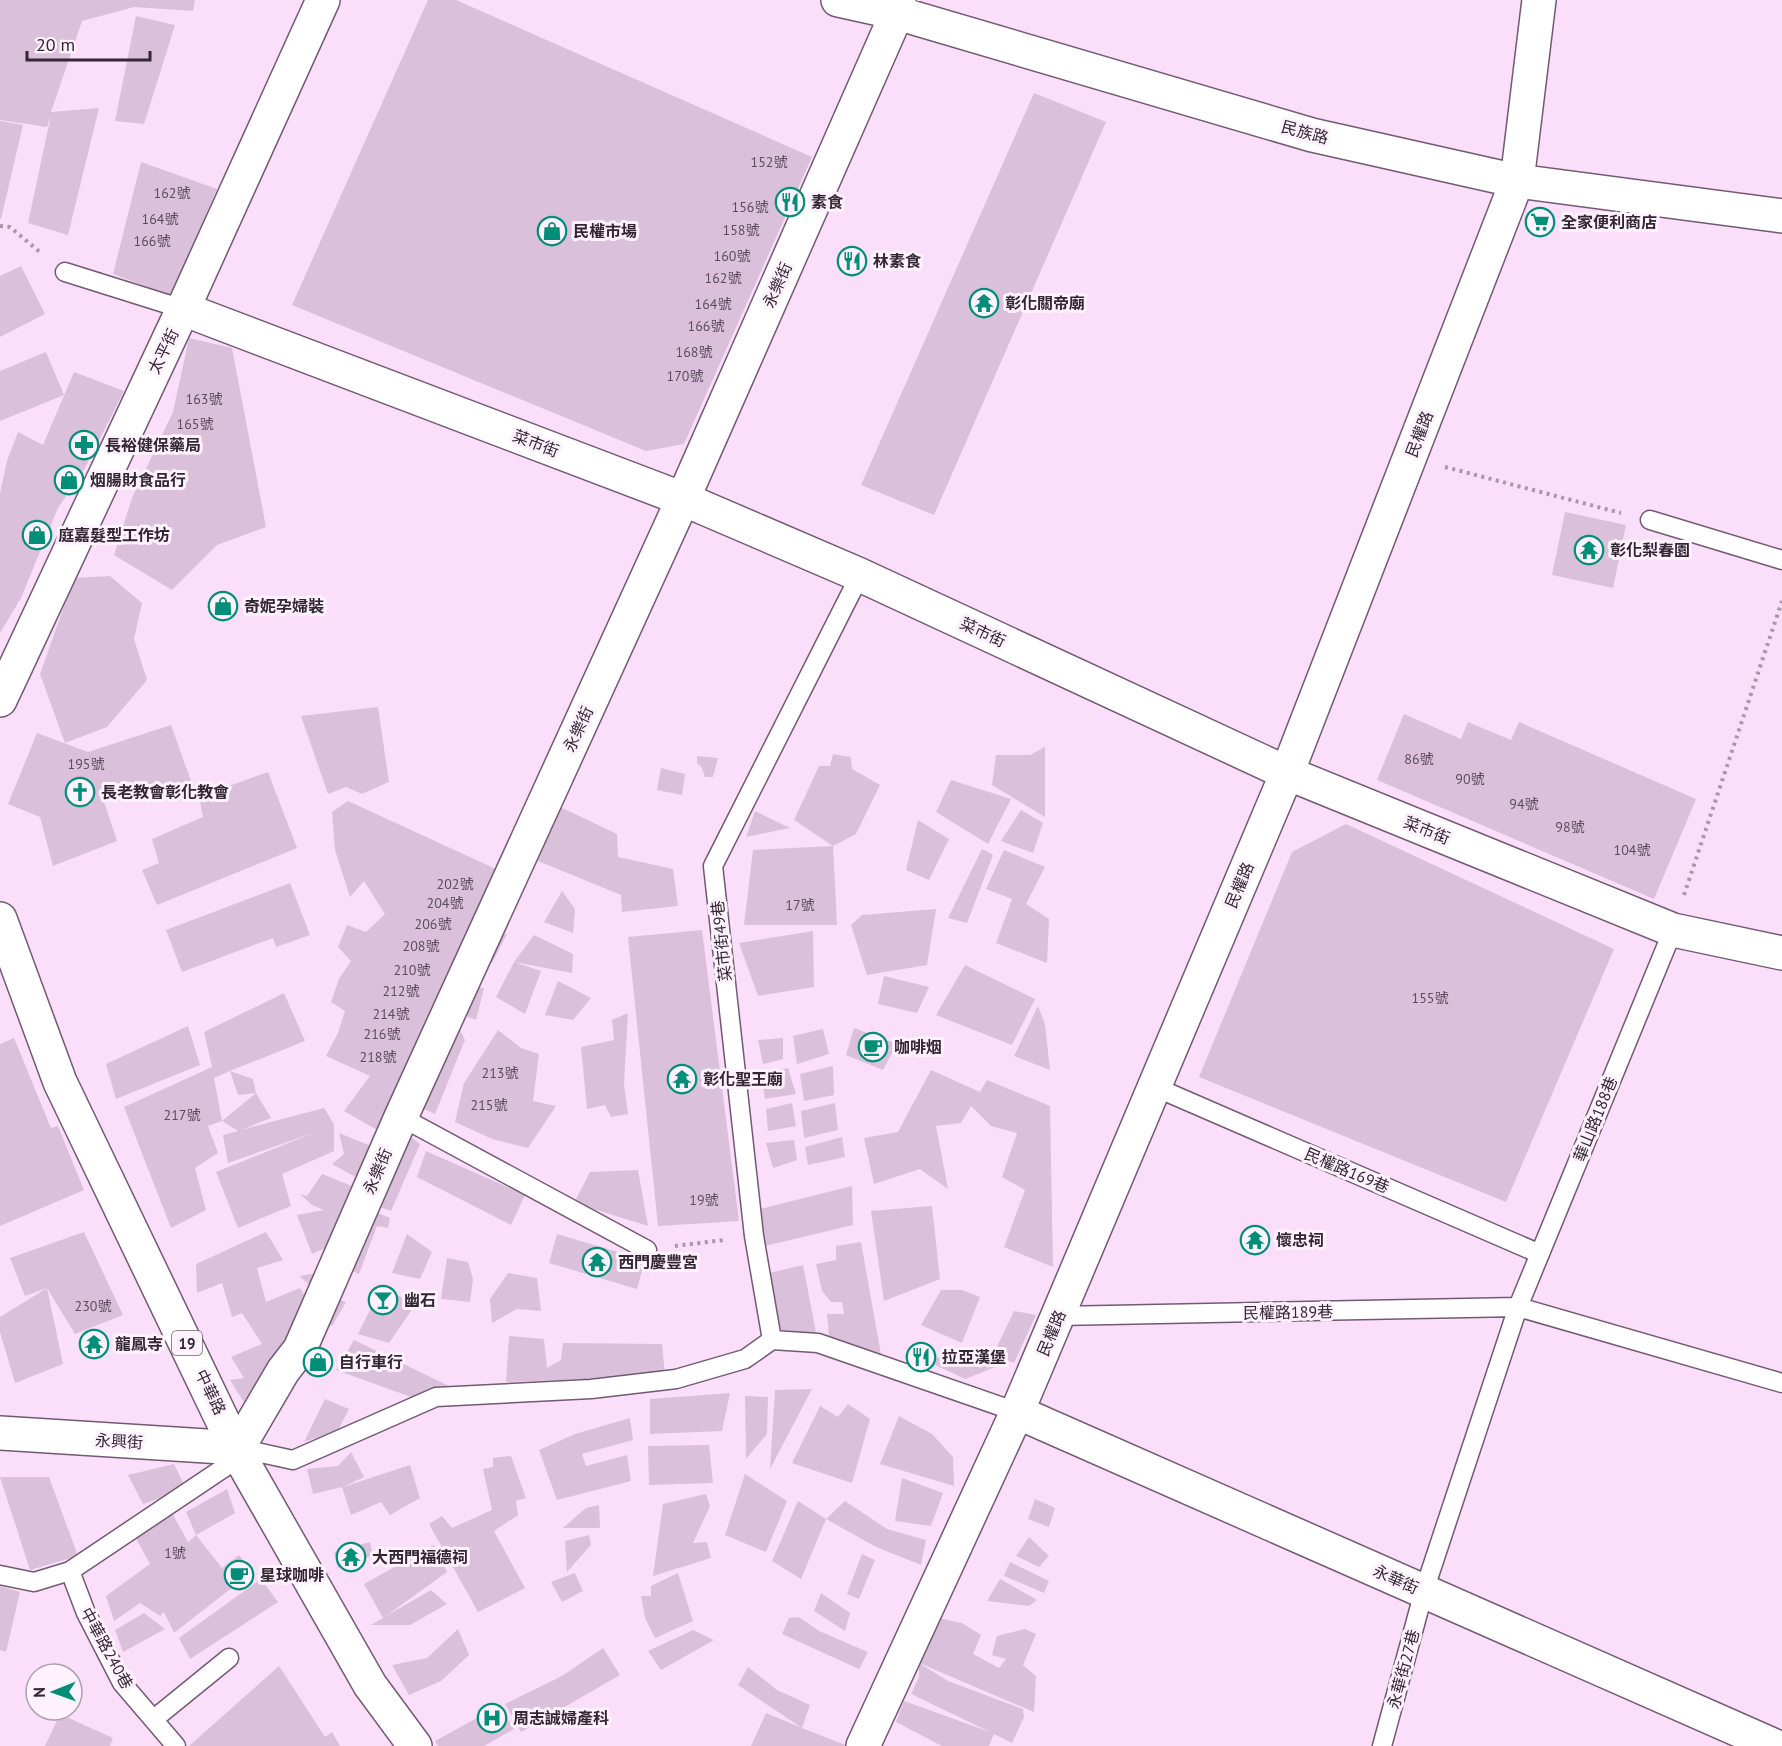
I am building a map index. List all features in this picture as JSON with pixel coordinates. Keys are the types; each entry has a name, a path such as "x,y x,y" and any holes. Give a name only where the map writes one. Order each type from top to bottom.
{"street":[{"name":"太平街","path":"0,700 183,309 322,0"},
{"name":"民族路","path":"838,0 898,6 1312,135 1517,181 1782,216"},
{"name":"民權路","path":"863,1746 1017,1412 1287,773 1517,181 1539,0"},
{"name":"永樂街","path":"239,1453 282,1371 300,1349 400,1117 683,499 898,6"},
{"name":"菜市街","path":"183,309 683,499 860,575 1287,773 1673,930 1782,953"},
{"name":"中華路","path":"0,919 60,1082 239,1453 370,1685 415,1746"},
{"name":"永華街","path":"1017,1412 1775,1746"},
{"name":"永興街","path":"0,1433 239,1453"}],"lane":[{"path":"65,272 183,309"},
{"path":"1650,520 1782,560"},
{"name":"菜市街49巷","path":"772,1340 754,1236 713,866 860,575"},
{"name":"華山路188巷","path":"1424,1591 1518,1307 1673,930"},
{"name":"民權路169巷","path":"1155,1087 1540,1254"},
{"path":"400,1117 647,1250"},
{"path":"1518,1307 1782,1383"},
{"name":"民權路189巷","path":"1058,1316 1518,1307"},
{"path":"0,1575 34,1582 70,1571 239,1453 293,1460 436,1397 591,1389 676,1379 745,1359 772,1340 818,1343 1017,1412"},
{"name":"中華路240巷","path":"70,1571 86,1613 122,1683 177,1746"},
{"name":"永華街27巷","path":"1382,1746 1424,1591"},
{"path":"154,1719 229,1658"}],"path":[{"path":"0,226 10,227 65,272"},
{"path":"1409,458 1650,520"},
{"path":"1673,930 1782,601"},
{"path":"647,1250 754,1236"}],"building":[{"path":"0,0 195,0 193,11 134,7 82,21 51,112 99,108 68,235 28,223 51,115 47,127 0,120"},
{"name":"民權市場","path":"428,0 456,0 812,157 684,444 646,451 292,305"},
{"path":"136,16 175,25 144,124 115,121"},
{"name":"彰化關帝廟","path":"1034,93 1106,122 934,515 861,485"},
{"path":"0,121 23,125 1,219 0,218"},
{"path":"141,162 217,189 171,296 113,274"},
{"path":"21,266 45,314 0,337 0,276"},
{"path":"189,338 232,348 266,527 217,545 172,590 114,555 132,498 173,412"},
{"path":"46,352 64,395 0,421 0,371"},
{"path":"74,372 124,391 86,466 58,508 21,598 0,633 0,493 7,461 18,432 43,445"},
{"name":"彰化梨春園","path":"1565,512 1626,525 1613,588 1552,575"},
{"path":"110,576 142,603 134,639 147,680 107,727 65,743 40,674 74,578"},
{"path":"378,707 389,782 362,794 346,787 328,794 301,716"},
{"path":"1404,714 1461,739 1468,722 1511,740 1519,722 1696,799 1654,899 1377,780"},
{"name":"長老教會彰化教會","path":"171,725 191,781 104,802 117,841 53,866 40,817 8,804 37,733 88,752"},
{"path":"1045,747 1045,817 992,785 996,755 1030,755"},
{"path":"833,754 851,757 852,769 880,785 856,834 833,846 794,820 819,766 830,766"},
{"path":"697,756 718,758 713,777 705,777 702,768 697,763"},
{"path":"661,768 685,774 682,795 657,790"},
{"path":"268,772 297,848 157,905 142,870 159,863 152,839 203,817 199,797"},
{"path":"951,780 1011,799 988,844 936,812"},
{"path":"348,801 511,876 486,932 507,934 492,963 475,955 461,985 484,988 476,1020 450,1010 465,1040 435,1114 408,1102 397,1126 420,1144 391,1211 363,1201 361,1206 390,1218 388,1228 377,1226 359,1274 335,1264 339,1242 312,1254 297,1215 324,1210 312,1205 300,1194 307,1196 322,1174 367,1192 370,1185 332,1164 344,1154 339,1133 376,1148 391,1138 344,1111 370,1076 326,1056 338,1033 345,1011 331,1002 339,979 351,961 338,947 347,925 366,932 385,914 364,881 350,897 335,850 332,812"},
{"path":"558,806 617,834 618,857 673,869 678,906 622,912 621,895 538,861"},
{"path":"1021,810 1043,823 1033,853 1001,841"},
{"path":"755,811 790,828 746,837"},
{"path":"918,820 949,839 929,880 906,870"},
{"path":"1346,824 1614,949 1506,1202 1199,1077 1292,852"},
{"path":"833,846 837,925 744,925 753,850"},
{"path":"982,849 993,855 967,923 948,918"},
{"path":"1004,850 1045,867 1026,904 1049,919 1047,963 996,943 1012,899 986,889"},
{"path":"290,883 310,935 276,947 273,938 182,972 166,930"},
{"path":"562,891 575,909 573,933 544,922"},
{"path":"936,909 927,965 867,975 851,925 862,915"},
{"name":"彰化聖王廟","path":"702,930 739,1221 658,1226 628,937"},
{"path":"813,931 814,987 758,996 739,943"},
{"path":"534,935 573,954 572,973 514,962"},
{"path":"514,962 541,971 525,1014 496,997"},
{"path":"965,965 1035,999 1012,1045 936,1015"},
{"path":"884,976 929,987 917,1013 878,1004"},
{"path":"558,981 591,998 573,1020 545,1015"},
{"path":"284,993 305,1041 214,1078 222,1121 208,1126 218,1153 195,1168 206,1210 171,1228 124,1107 212,1067 204,1032"},
{"path":"1038,1006 1045,1024 1050,1070 1014,1056"},
{"path":"628,1013 624,1084 628,1114 611,1117 605,1105 587,1109 581,1047 614,1040 612,1020"},
{"path":"188,1026 200,1065 116,1099 106,1064"},
{"path":"854,1028 897,1044 883,1070 846,1055"},
{"path":"823,1029 829,1054 797,1064 793,1036"},
{"path":"498,1030 521,1048 539,1054 533,1101 556,1106 528,1148 492,1139 455,1122 464,1083"},
{"path":"14,1038 51,1128 58,1126 84,1190 0,1226 0,1044"},
{"path":"783,1038 783,1059 763,1064 758,1040"},
{"path":"833,1066 834,1095 804,1101 800,1074"},
{"path":"788,1068 796,1094 765,1099 761,1074"},
{"path":"931,1070 980,1092 987,1080 1050,1106 1053,1267 1004,1247 1025,1190 1002,1177 1017,1133 991,1126 971,1106 961,1123 936,1126 948,1189 920,1169 874,1184 864,1138 898,1132"},
{"path":"230,1071 253,1079 256,1093 238,1095"},
{"path":"256,1093 271,1118 241,1130 324,1108 334,1124 334,1151 282,1174 291,1206 238,1228 216,1172 316,1132 228,1163 223,1135 238,1131 222,1121"},
{"path":"792,1103 796,1126 768,1131 766,1109"},
{"path":"835,1103 838,1130 804,1138 801,1111"},
{"path":"842,1137 845,1157 808,1165 805,1147"},
{"path":"794,1140 797,1160 773,1168 766,1143"},
{"path":"426,1151 525,1195 511,1225 417,1177"},
{"path":"638,1170 648,1226 574,1203 590,1172"},
{"path":"852,1186 853,1225 765,1246 760,1209"},
{"path":"932,1206 940,1279 884,1301 871,1211"},
{"path":"84,1232 123,1315 75,1334 47,1288 25,1296 10,1258"},
{"path":"266,1232 283,1260 257,1268 266,1302 300,1288 312,1308 268,1395 243,1401 230,1380 244,1378 231,1357 262,1344 242,1313 232,1317 222,1283 197,1293 196,1264"},
{"path":"407,1234 432,1252 420,1279 392,1273"},
{"name":"西門慶豐宮","path":"557,1234 645,1260 637,1289 549,1263"},
{"path":"861,1242 883,1366 829,1338 827,1314 844,1314 842,1302 831,1302 822,1291 816,1264 836,1260 836,1246"},
{"path":"447,1258 468,1262 473,1279 470,1302 441,1299"},
{"path":"803,1265 818,1343 772,1340 761,1275"},
{"path":"331,1271 321,1294 299,1276"},
{"path":"508,1273 537,1278 541,1311 517,1309 492,1323 490,1299"},
{"path":"382,1286 415,1305 389,1343 358,1334"},
{"path":"47,1288 63,1364 15,1383 0,1332 0,1317"},
{"path":"941,1290 962,1290 980,1297 962,1343 921,1325"},
{"path":"321,1294 346,1302 332,1326 310,1317"},
{"path":"1014,1311 1036,1315 1014,1363 993,1355"},
{"path":"509,1336 544,1339 547,1368 561,1360 563,1343 662,1344 665,1376 506,1382"},
{"path":"354,1340 451,1387 425,1402 336,1370"},
{"path":"980,1350 998,1366 965,1379 929,1362 944,1354 955,1359"},
{"path":"812,1389 770,1469 775,1390"},
{"path":"730,1393 722,1431 650,1434 650,1399"},
{"path":"745,1396 768,1397 767,1434 746,1459"},
{"path":"325,1399 349,1409 338,1430 304,1442"},
{"path":"848,1404 870,1419 852,1483 792,1463 820,1406 838,1417"},
{"path":"899,1416 932,1434 953,1457 954,1486 880,1464"},
{"path":"630,1418 633,1440 582,1454 586,1466 627,1455 631,1481 557,1500 539,1450 575,1434"},
{"path":"709,1445 713,1483 649,1485 648,1446"},
{"path":"351,1452 364,1477 343,1487 410,1465 420,1498 390,1515 381,1502 351,1515 342,1487 313,1494 307,1469 338,1466"},
{"path":"511,1456 526,1498 516,1501 518,1515 494,1531 525,1588 478,1612 429,1524 442,1516 452,1528 492,1510 483,1469 493,1467 493,1458"},
{"path":"174,1464 186,1489 143,1504 128,1475"},
{"path":"745,1474 787,1501 766,1552 725,1535"},
{"path":"0,1477 49,1477 78,1556 30,1570"},
{"path":"902,1478 943,1493 931,1526 895,1521"},
{"path":"227,1489 235,1513 196,1535 186,1512"},
{"path":"706,1494 710,1506 693,1543 707,1542 711,1558 653,1576 663,1504"},
{"path":"1035,1499 1055,1508 1049,1527 1028,1519"},
{"path":"798,1501 826,1519 801,1579 772,1561"},
{"path":"845,1501 887,1529 926,1540 921,1565 876,1547 826,1519"},
{"path":"599,1505 600,1528 563,1528 586,1508"},
{"path":"171,1511 188,1542 196,1535 222,1568 239,1555 252,1572 174,1633 164,1612 160,1616 140,1603 114,1621 106,1596 150,1564 133,1533"},
{"path":"589,1535 591,1545 567,1572 565,1541"},
{"path":"1029,1537 1049,1556 1039,1567 1016,1556"},
{"name":"大西門福德祠","path":"370,1542 373,1555 338,1568 334,1552"},
{"path":"434,1545 447,1572 386,1616 431,1590 447,1604 410,1625 371,1625 383,1618 364,1584"},
{"path":"862,1554 875,1560 859,1599 847,1594"},
{"path":"1010,1562 1049,1581 1044,1593 1004,1576"},
{"path":"575,1573 583,1591 562,1602 551,1582"},
{"path":"678,1573 693,1621 655,1638 645,1618 641,1596 651,1596 651,1586"},
{"path":"261,1579 278,1602 190,1659 179,1638"},
{"path":"1000,1579 1037,1600 1029,1606 987,1601"},
{"path":"0,1586 20,1592 6,1652 0,1650"},
{"path":"821,1593 850,1613 845,1631 814,1611"},
{"path":"144,1613 165,1629 123,1652 115,1630"},
{"path":"799,1617 819,1631 868,1652 859,1669 782,1634 789,1618"},
{"path":"938,1618 962,1623 981,1635 973,1654 999,1668 1006,1659 992,1655 997,1636 1025,1629 1036,1634 1023,1665 1036,1676 1034,1712 919,1663"},
{"path":"458,1629 469,1655 441,1681 409,1695 392,1665 427,1658"},
{"path":"693,1630 714,1640 661,1670 648,1651"},
{"path":"603,1648 620,1675 521,1732 505,1704 562,1676"},
{"path":"919,1663 948,1681 1023,1709 1024,1717 1012,1743 994,1734 989,1746 942,1746 896,1722 904,1701 990,1732 911,1694 919,1677"},
{"path":"279,1666 325,1737 332,1732 340,1746 189,1746"},
{"path":"748,1667 777,1690 810,1705 802,1728 738,1685"},
{"name":"周志誠婦產科","path":"499,1706 514,1729 484,1746 438,1746 435,1741"},
{"path":"766,1713 848,1746 751,1746"},
{"path":"56,1722 78,1722 113,1738 110,1746 45,1746"}],"place":[{"name":"素食","path":"790,202"},
{"name":"全家便利商店","path":"1540,222"},
{"name":"民權市場","path":"552,231"},
{"name":"林素食","path":"852,261"},
{"name":"彰化關帝廟","path":"984,303"},
{"name":"長裕健保藥局","path":"84,445"},
{"name":"烟腸財食品行","path":"69,480"},
{"name":"庭嘉髮型工作坊","path":"37,535"},
{"name":"彰化梨春園","path":"1589,550"},
{"name":"奇妮孕婦裝","path":"223,606"},
{"name":"長老教會彰化教會","path":"80,792"},
{"name":"咖啡烟","path":"873,1047"},
{"name":"彰化聖王廟","path":"682,1079"},
{"name":"懷忠祠","path":"1255,1240"},
{"name":"西門慶豐宮","path":"597,1262"},
{"name":"幽石","path":"383,1300"},
{"name":"龍鳳寺","path":"94,1344"},
{"name":"拉亞漢堡","path":"921,1357"},
{"name":"自行車行","path":"318,1362"},
{"name":"大西門福德祠","path":"351,1557"},
{"name":"星球咖啡","path":"239,1575"},
{"name":"周志誠婦產科","path":"492,1718"}]}
